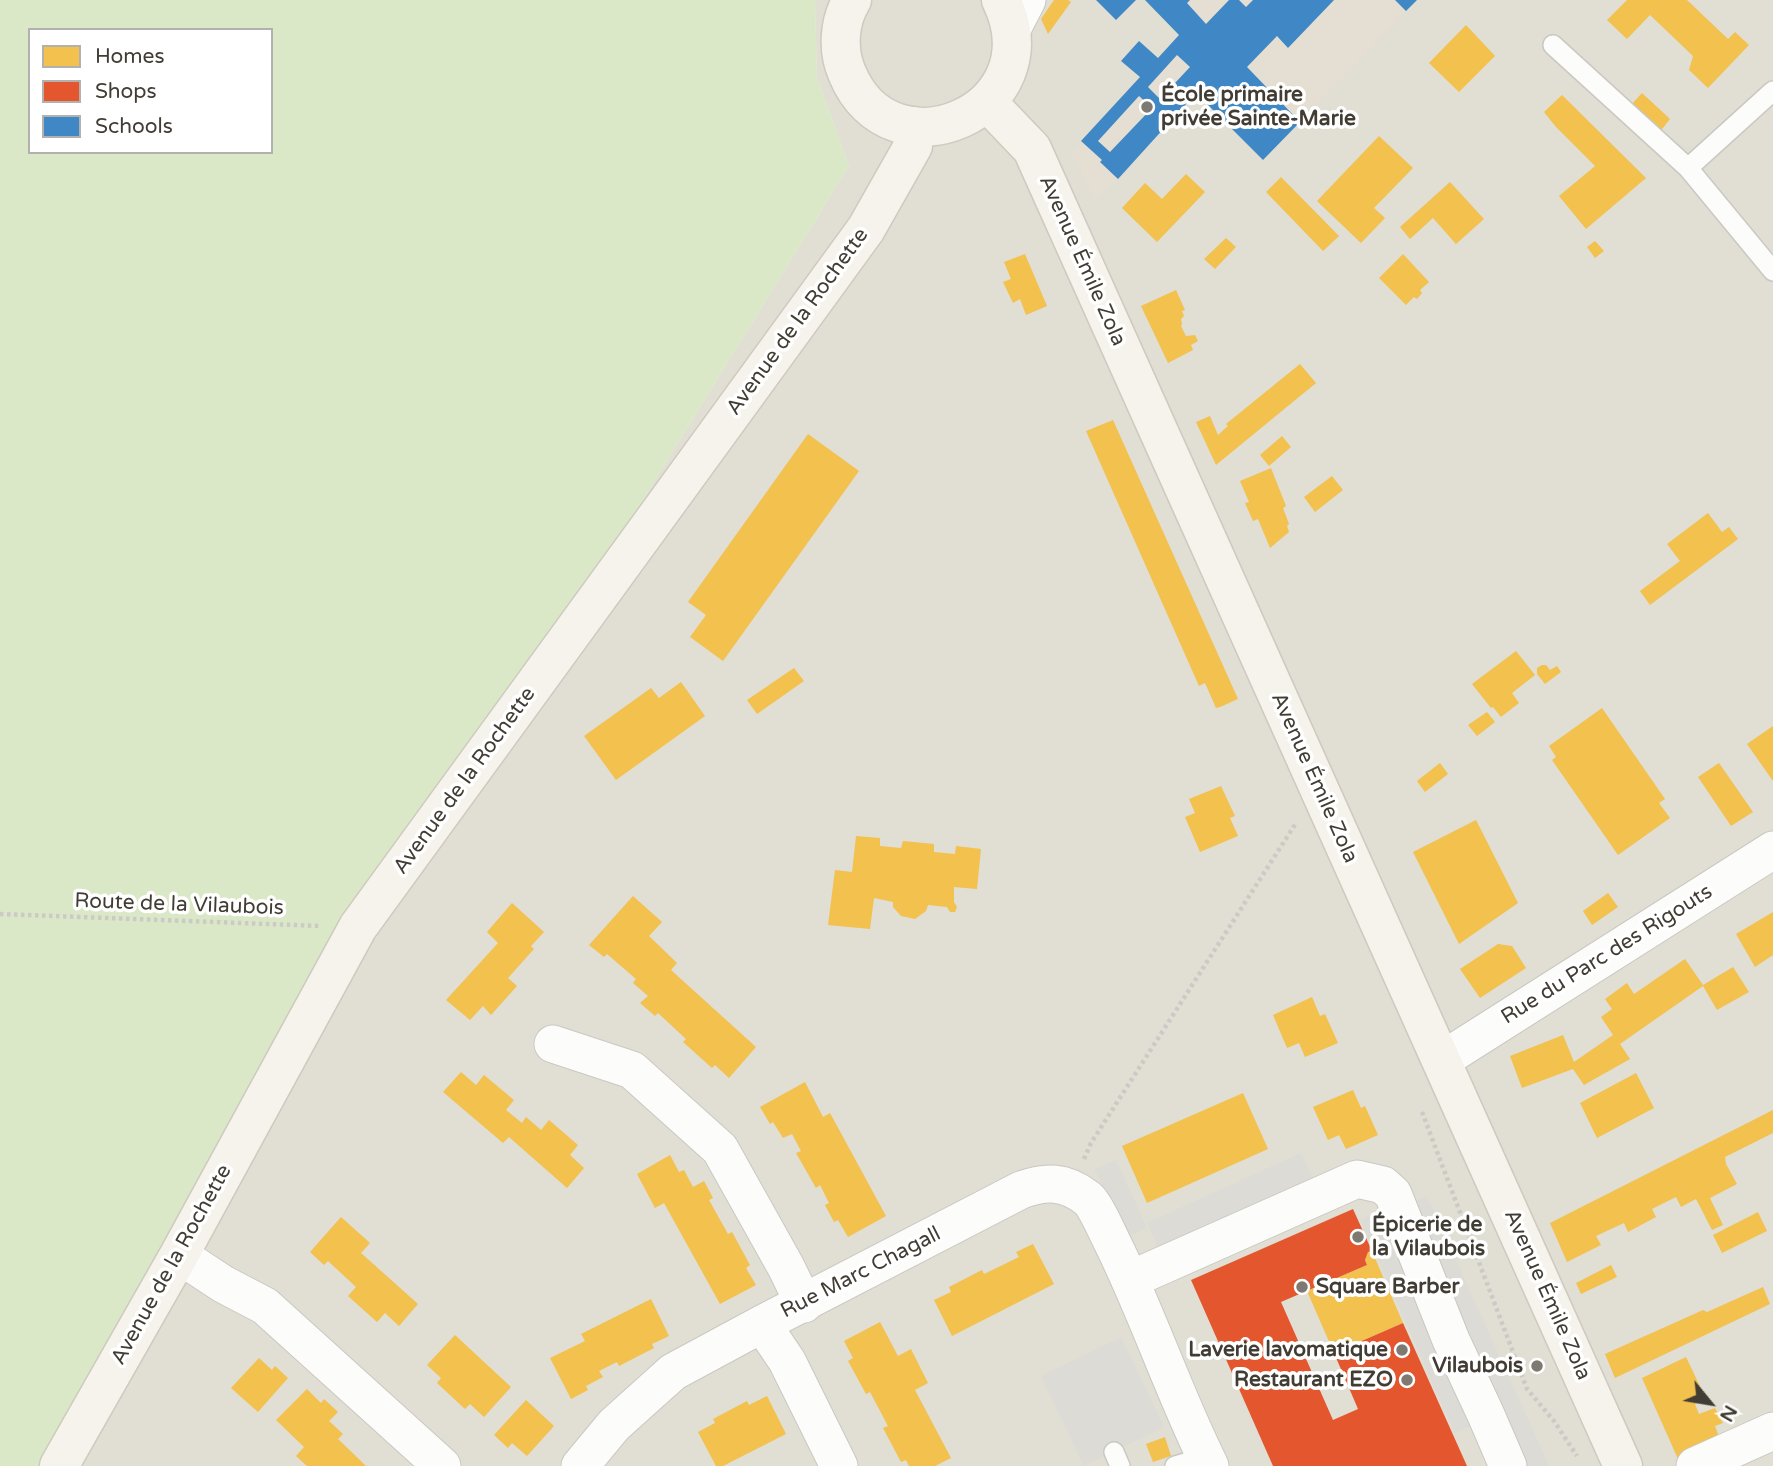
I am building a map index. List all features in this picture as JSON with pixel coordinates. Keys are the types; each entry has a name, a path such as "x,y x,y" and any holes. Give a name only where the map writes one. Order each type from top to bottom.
{"main road":[{"path":"852,0 842,26 841,46 851,83 863,99 878,112 895,121 914,126 933,127 953,123 987,102 999,87 1007,69 1013,10"},
{"name":"Avenue Émile Zola","path":"987,102 1032,149 1623,1466"},
{"name":"Avenue de la Rochette","path":"59,1466 179,1255 358,928 866,229 914,146 914,126"}],"street":[{"name":"Rue du Parc des Rigouts","path":"1441,1060 1773,850"},
{"path":"553,1044 632,1070 720,1149 804,1304"},
{"path":"1131,1281 1357,1179 1383,1185 1393,1194 1451,1340 1507,1466"},
{"name":"Rue Marc Chagall","path":"580,1466 614,1425 673,1372 1021,1190 1039,1183 1072,1189"},
{"path":"1072,1189 1089,1200 1131,1281 1197,1463"},
{"path":"179,1255 223,1284 265,1306 442,1466"},
{"path":"762,1324 787,1361 839,1466"},
{"path":"1695,1466 1773,1431"}],"lane":[{"path":"1553,44 1688,167 1773,271"},
{"path":"1688,167 1773,91"}],"path":[{"path":"1072,1189 1091,1143 1301,815"},
{"name":"Route de la Vilaubois","path":"0,914 358,928"}],"shaded area":[{"path":"815,0 1773,0 1773,1466 46,1466 849,166 817,77"},
{"name":"École primaire privée Sainte-Marie","path":"1145,0 1417,0 1283,140 1216,73 1096,202 1071,153 1179,35"},
{"path":"1301,1153 1313,1178 1158,1248 1147,1223"},
{"path":"1116,1160 1147,1228 1126,1237 1095,1169"},
{"path":"1427,1196 1549,1466 1523,1466 1407,1205"},
{"path":"1377,1212 1472,1425 1455,1433 1360,1220"},
{"path":"1121,1337 1164,1427 1084,1466 1041,1376"}],"green space":[{"path":"0,0 815,0 817,77 849,166 46,1466 0,1466"}],"building: Homes":[{"path":"1054,0 1071,2 1048,34 1041,19"},
{"path":"1627,0 1687,0 1728,39 1735,32 1749,45 1708,88 1689,70 1693,56 1650,15 1627,39 1607,20"},
{"path":"1466,25 1495,56 1459,92 1429,63"},
{"path":"1642,93 1670,119 1658,134 1630,106"},
{"path":"1562,95 1646,178 1586,229 1559,196 1595,166 1544,112"},
{"path":"1379,136 1413,168 1374,208 1385,218 1361,243 1317,201"},
{"path":"1186,174 1205,192 1157,242 1122,208 1145,183 1162,199"},
{"path":"1281,177 1339,236 1323,251 1266,192"},
{"path":"1450,182 1484,219 1456,244 1433,218 1410,239 1400,227"},
{"path":"1226,238 1236,247 1215,269 1204,259"},
{"path":"1595,241 1604,251 1595,258 1587,247"},
{"path":"1025,254 1047,306 1026,315 1020,299 1013,303 1003,282 1011,279 1004,262"},
{"path":"1403,254 1429,282 1420,290 1422,293 1417,299 1414,297 1406,305 1379,278"},
{"path":"1176,290 1185,310 1182,311 1184,316 1181,326 1186,336 1195,335 1198,341 1191,345 1193,350 1168,363 1141,306"},
{"path":"1300,364 1316,383 1216,465 1196,422 1210,416 1218,435 1228,426 1226,424"},
{"path":"1113,420 1238,699 1220,707 1216,708 1205,683 1199,686 1086,431"},
{"path":"808,434 859,471 723,661 690,637 706,615 688,602"},
{"path":"1282,436 1291,447 1269,466 1260,455"},
{"path":"1271,468 1286,506 1283,508 1289,532 1270,548 1258,519 1253,521 1240,481"},
{"path":"1332,476 1343,490 1315,512 1304,497"},
{"path":"1708,513 1722,532 1729,527 1738,539 1650,605 1640,591 1680,561 1667,544"},
{"path":"1516,651 1535,675 1512,693 1519,703 1501,717 1472,684"},
{"path":"1546,665 1550,670 1557,666 1561,672 1545,684 1537,674 1537,668"},
{"path":"794,668 804,681 757,714 747,700"},
{"path":"681,682 705,716 616,780 584,736 651,688 659,698"},
{"path":"1602,708 1665,799 1659,803 1670,818 1618,855 1552,760 1556,757 1549,746"},
{"path":"1487,712 1495,722 1477,736 1468,725"},
{"path":"1773,726 1773,781 1747,744"},
{"path":"1440,763 1448,774 1425,792 1417,781"},
{"path":"1719,763 1753,812 1731,826 1698,777"},
{"path":"1221,786 1235,816 1230,818 1238,836 1200,852 1185,817 1195,813 1189,799"},
{"path":"1476,820 1518,903 1459,944 1413,852"},
{"path":"856,836 880,838 880,846 901,848 903,841 934,844 934,852 955,854 956,846 981,849 977,889 954,887 954,902 957,907 955,912 950,912 947,907 928,905 926,911 915,919 901,916 893,907 893,902 874,898 870,929 828,925 835,870 852,872"},
{"path":"1608,893 1618,907 1592,925 1583,911"},
{"path":"633,896 662,922 649,936 677,963 671,970 756,1047 729,1078 715,1065 712,1068 683,1042 686,1039 658,1013 655,1016 640,1003 648,996 633,983 636,979 607,954 604,957 589,945"},
{"path":"512,903 544,932 531,946 534,949 508,978 517,986 491,1015 483,1006 470,1020 446,1000 498,943 487,932"},
{"path":"1773,912 1773,955 1755,967 1736,934"},
{"path":"1498,944 1512,946 1526,968 1480,998 1460,969"},
{"path":"1685,959 1703,985 1733,967 1749,992 1717,1010 1703,986 1620,1044 1630,1059 1584,1085 1573,1069 1522,1088 1510,1056 1563,1035 1574,1062 1613,1035 1601,1017 1612,1009 1605,999 1627,983 1634,994"},
{"path":"1312,997 1320,1016 1325,1014 1338,1043 1305,1057 1299,1043 1287,1048 1273,1015"},
{"path":"461,1072 476,1085 484,1075 514,1100 506,1110 522,1123 526,1117 541,1130 549,1120 578,1145 570,1155 584,1168 567,1188 509,1137 503,1143 443,1092"},
{"path":"1636,1073 1654,1108 1597,1138 1580,1103"},
{"path":"805,1082 823,1117 830,1113 886,1216 848,1237 838,1220 834,1222 825,1205 829,1203 820,1185 816,1188 796,1153 801,1151 792,1134 783,1138 760,1107"},
{"path":"1353,1090 1361,1108 1365,1106 1378,1135 1346,1149 1339,1135 1328,1140 1313,1107"},
{"path":"1243,1093 1268,1149 1147,1203 1122,1146"},
{"path":"1773,1110 1773,1133 1725,1157 1737,1184 1710,1198 1723,1225 1712,1230 1696,1199 1681,1207 1676,1197 1652,1209 1656,1217 1628,1232 1624,1223 1596,1236 1601,1245 1567,1262 1550,1223"},
{"path":"670,1155 679,1172 684,1170 693,1187 704,1181 713,1198 709,1200 728,1234 732,1232 750,1265 746,1268 756,1285 720,1304 664,1203 655,1208 637,1174"},
{"path":"1758,1212 1767,1231 1722,1253 1713,1235"},
{"path":"341,1217 370,1243 361,1253 418,1304 399,1326 385,1313 377,1322 348,1296 356,1287 328,1261 324,1265 310,1252"},
{"path":"1033,1244 1054,1284 952,1336 934,1300 951,1292 949,1287 982,1270 984,1274 1019,1257 1016,1252"},
{"path":"1372,1251 1403,1323 1334,1353 1307,1291 1367,1265 1365,1260 1368,1252"},
{"path":"1611,1265 1617,1277 1581,1294 1576,1283"},
{"path":"1763,1287 1770,1304 1615,1378 1605,1354 1703,1310 1707,1312"},
{"path":"651,1299 669,1336 652,1344 654,1348 619,1366 617,1362 599,1371 603,1377 586,1386 588,1390 571,1399 550,1358 585,1341 581,1334"},
{"path":"880,1322 898,1356 911,1349 928,1383 915,1390 951,1458 935,1466 909,1466 906,1460 901,1462 883,1428 888,1426 870,1392 866,1394 848,1361 853,1358 844,1341"},
{"path":"455,1335 511,1387 484,1417 470,1404 465,1409 437,1383 441,1378 427,1365"},
{"path":"1686,1357 1706,1399 1695,1404 1699,1414 1715,1408 1723,1423 1715,1426 1720,1440 1678,1459 1642,1378"},
{"path":"259,1358 272,1370 275,1366 288,1378 258,1412 231,1388"},
{"path":"307,1389 321,1403 324,1399 338,1412 329,1421 343,1434 338,1439 366,1466 307,1466 296,1456 304,1447 276,1420"},
{"path":"767,1396 786,1434 723,1466 716,1466 698,1432 715,1423 713,1419 747,1401 749,1405"},
{"path":"526,1400 554,1426 527,1456 512,1443 508,1448 494,1435"},
{"path":"1165,1437 1171,1456 1153,1462 1146,1444"}],"building: Shops":[{"path":"1353,1209 1372,1251 1368,1252 1365,1260 1367,1265 1281,1302 1333,1420 1358,1409 1334,1353 1403,1323 1467,1466 1273,1466 1191,1280"}],"building: Schools":[{"path":"1096,0 1136,0 1116,20"},
{"path":"1145,0 1190,0 1187,3 1206,24 1229,0 1239,0 1246,7 1253,0 1334,0 1288,48 1277,36 1247,67 1300,122 1263,160 1196,93 1118,179 1081,141 1140,77 1121,61 1139,41 1158,58 1179,35","holes":["1177,55 1190,67 1160,99 1148,87","1139,96 1152,108 1110,152 1098,141"]},
{"path":"1395,0 1417,0 1406,11"}],"place":[{"name":"École primaire privée Sainte-Marie","path":"1147,107"},
{"name":"Épicerie de la Vilaubois","path":"1358,1237"},
{"name":"Square Barber","path":"1302,1287"},
{"name":"Laverie lavomatique","path":"1402,1350"},
{"name":"Vilaubois","path":"1537,1366"},
{"name":"Restaurant EZO","path":"1407,1380"}]}
